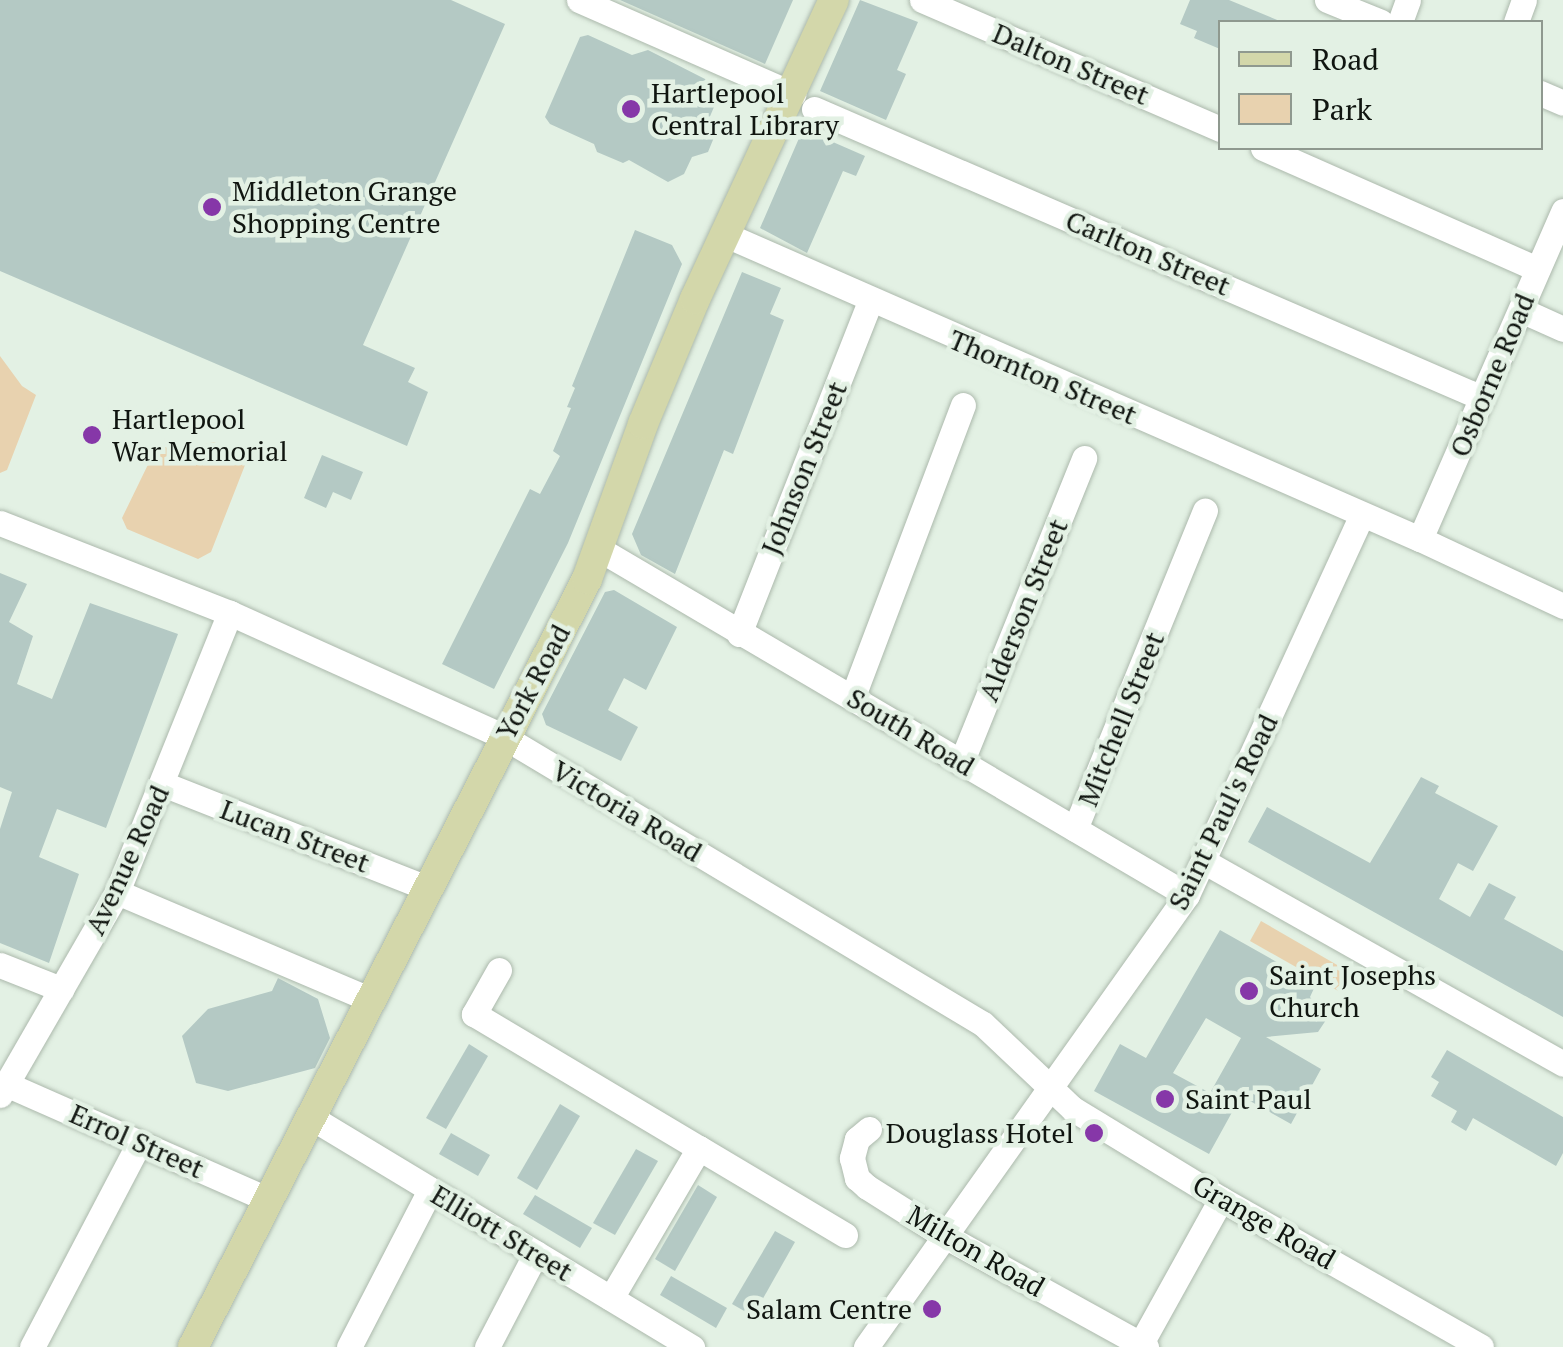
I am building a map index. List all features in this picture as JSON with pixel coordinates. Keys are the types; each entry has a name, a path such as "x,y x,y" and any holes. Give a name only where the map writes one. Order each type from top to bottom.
{"main road":[{"name":"York Road","path":"193,1347 587,579 643,424 726,235 803,102 834,0"}],"street":[{"name":"Carlton Street","path":"580,0 803,102 1482,398"},
{"name":"Dalton Street","path":"922,0 1218,128"},
{"path":"1328,0 1376,20"},
{"path":"1267,150 1538,270"},
{"name":"Osborne Road","path":"1420,539 1563,210"},
{"name":"Thornton Street","path":"726,235 870,302 1420,539 1563,606"},
{"name":"Johnson Street","path":"739,634 870,302"},
{"path":"1522,310 1563,328"},
{"path":"852,696 963,405"},
{"name":"Alderson Street","path":"961,763 1084,458"},
{"name":"Mitchell Street","path":"1075,829 1205,511"},
{"name":"Saint Paul's Road","path":"866,1347 1187,895 1362,515"},
{"name":"Victoria Road","path":"0,523 230,613 504,737 982,1024 1051,1090"},
{"name":"South Road","path":"598,549 1187,895"},
{"name":"Avenue Road","path":"3,1089 117,892 230,613"},
{"name":"Lucan Street","path":"163,784 428,888"},
{"path":"1205,862 1563,1064"},
{"path":"117,892 372,1000"},
{"path":"0,966 61,989"},
{"path":"500,970 474,1014 845,1235"},
{"name":"Errol Street","path":"3,1089 139,1142 268,1199"},
{"name":"Grange Road","path":"1051,1090 1073,1108 1221,1199 1482,1347"},
{"name":"Elliott Street","path":"312,1118 692,1347"},
{"name":"Milton Road","path":"869,1129 854,1147 857,1178 943,1235 1142,1346"},
{"path":"32,1347 139,1142"},
{"path":"611,1298 699,1148"},
{"path":"349,1347 430,1190"},
{"path":"1142,1346 1221,1199"},
{"path":"487,1347 536,1253"}],"green space":[{"path":"0,356 22,386 36,395 7,470 0,473"},
{"path":"214,442 247,460 211,552 198,559 127,529 122,518 158,444 175,451"},
{"path":"1261,921 1351,973 1340,992 1250,941"}],"building":[{"name":"Middleton Grange Shopping Centre","path":"0,0 451,0 505,24 363,345 415,368 408,382 428,392 407,446 0,271"},
{"path":"620,0 793,0 765,64"},
{"path":"860,0 918,22 897,70 906,74 886,120 820,91"},
{"path":"1190,0 1229,0 1277,20 1218,20 1218,48 1194,38 1197,31 1180,24"},
{"name":"Hartlepool Central Library","path":"588,35 632,55 648,50 705,79 717,100 708,121 715,135 708,152 692,157 684,174 668,182 629,160 623,163 597,152 594,144 550,124 545,117 580,37"},
{"path":"803,129 865,156 856,176 843,171 807,253 760,228"},
{"path":"635,230 672,245 682,264 568,543 494,689 442,664 530,489 540,494 560,456 553,451 571,408 567,407 575,388 572,386"},
{"path":"742,272 781,288 770,314 784,320 733,454 724,450 675,574 641,555 632,534"},
{"path":"322,455 363,472 351,500 333,492 326,508 304,498"},
{"path":"0,573 27,584 9,622 33,636 17,684 52,699 90,603 178,634 106,828 57,809 39,857 79,874 49,963 0,943 0,829 12,792 0,787"},
{"path":"614,590 677,627 646,690 624,678 608,710 638,727 621,761 546,725 542,714 605,592"},
{"path":"1421,777 1439,786 1435,793 1498,826 1473,871 1458,863 1439,899 1470,917 1489,883 1516,897 1504,919 1563,951 1563,1017 1248,842 1267,807 1370,863"},
{"path":"1220,930 1316,984 1310,997 1326,1020 1318,1032 1266,1037 1321,1069 1291,1124 1241,1096 1209,1154 1094,1091 1120,1044 1146,1058","holes":["1206,1018 1241,1038 1210,1093 1173,1073"]},
{"path":"278,978 318,999 330,1038 315,1068 228,1091 196,1083 182,1036 208,1009 272,991"},
{"path":"469,1044 488,1056 446,1129 426,1118"},
{"path":"1447,1050 1563,1117 1563,1153 1556,1166 1473,1118 1466,1131 1451,1122 1457,1111 1431,1096 1439,1082 1431,1077"},
{"path":"560,1104 580,1116 537,1190 517,1178"},
{"path":"451,1133 490,1155 478,1176 439,1154"},
{"path":"636,1149 658,1161 615,1235 593,1223"},
{"path":"698,1185 717,1197 675,1271 655,1259"},
{"path":"535,1195 592,1228 580,1248 523,1214"},
{"path":"775,1231 795,1242 753,1316 732,1304"},
{"path":"671,1276 727,1308 716,1328 660,1295"}],"place":[{"name":"Hartlepool Central Library","path":"631,109"},
{"name":"Middleton Grange Shopping Centre","path":"212,207"},
{"name":"Hartlepool War Memorial","path":"92,435"},
{"name":"Saint Josephs Church","path":"1249,991"},
{"name":"Saint Paul","path":"1165,1099"},
{"name":"Douglass Hotel","path":"1094,1133"},
{"name":"Salam Centre","path":"932,1309"}]}
